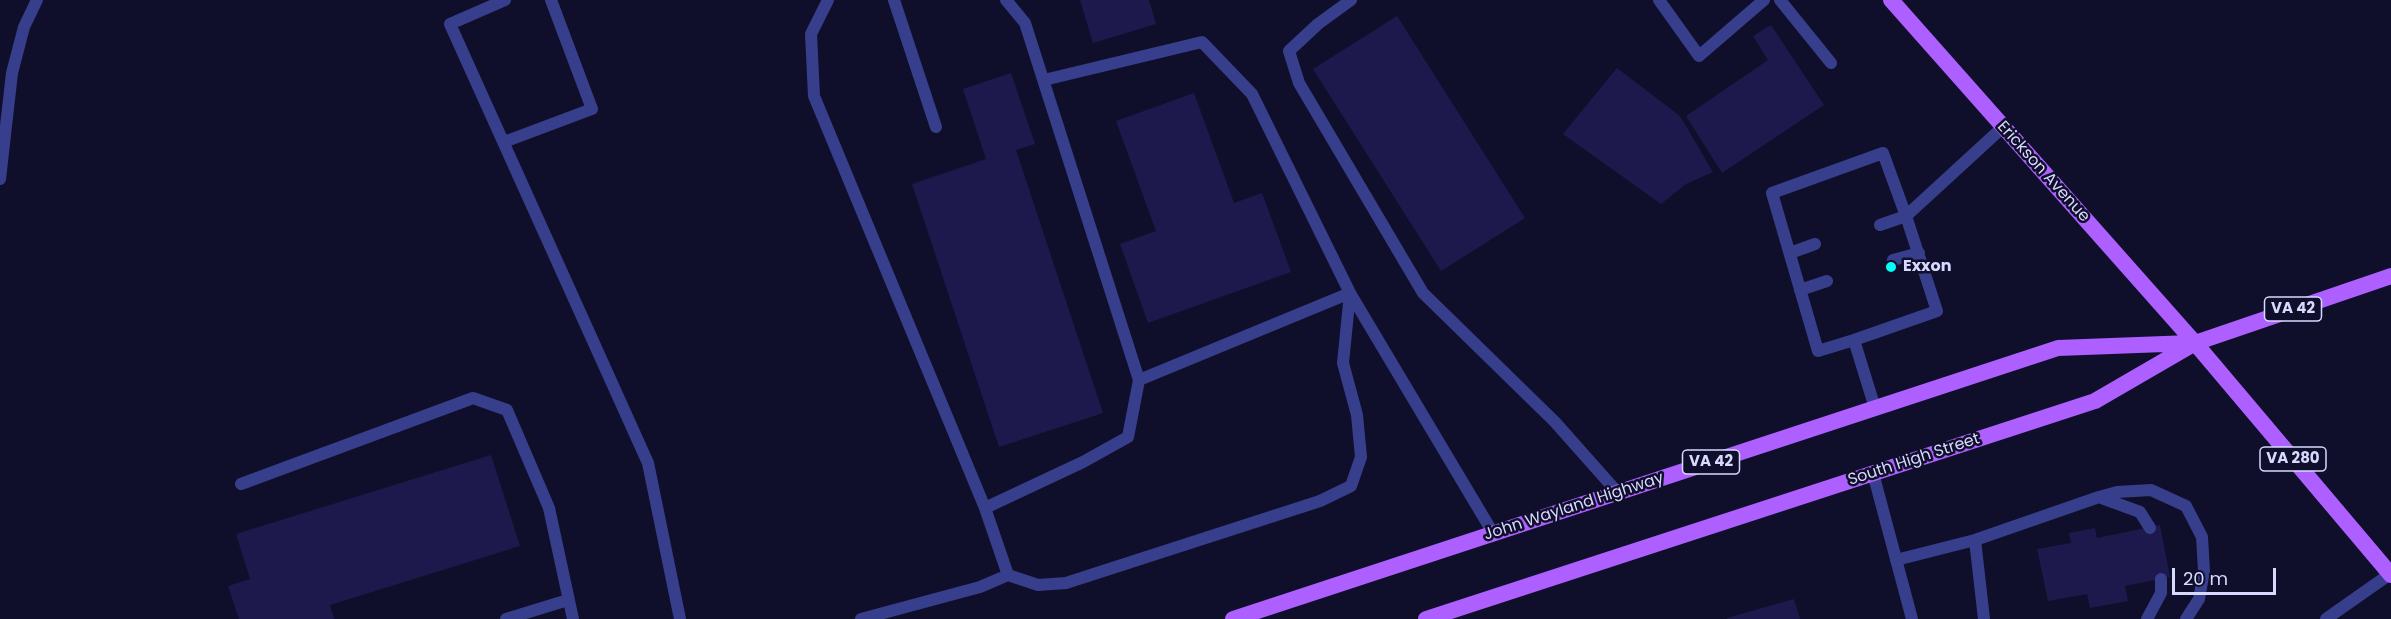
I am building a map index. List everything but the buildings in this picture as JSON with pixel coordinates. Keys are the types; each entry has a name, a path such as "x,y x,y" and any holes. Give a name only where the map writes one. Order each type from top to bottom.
{"main road":[{"name":"Erickson Avenue","path":"1891,0 2195,343"},
{"name":"South High Street","path":"1426,619 2095,400 2195,343 2391,276"},
{"name":"John Wayland Highway","path":"1233,619 2058,348 2195,343"},
{"name":"VA 280","path":"2195,343 2390,575"}],"lane":[{"path":"0,179 12,73 24,27 37,0"},
{"path":"505,0 450,24 648,463 680,619"},
{"path":"504,142 592,109 551,0"},
{"path":"828,0 811,34 814,96 985,508 1008,575"},
{"path":"894,0 936,128"},
{"path":"985,508 1083,462 1128,437 1139,381 1025,23 1006,0"},
{"path":"1351,0 1318,24 1289,51 1299,83 1423,293 1555,422 1618,493"},
{"path":"1659,0 1699,56 1758,2"},
{"path":"1780,0 1831,63"},
{"path":"1044,80 1202,42 1252,94 1350,293 1493,533"},
{"path":"1880,225 1906,216 2003,127"},
{"path":"1883,153 1906,216 1937,311 1818,351 1772,193 1883,153"},
{"path":"1790,253 1815,244"},
{"path":"1893,260 1919,253"},
{"path":"1800,290 1827,281"},
{"path":"1139,381 1350,293"},
{"path":"861,619 980,587 1008,575 1038,585 1066,583 1320,501 1351,486 1361,457 1357,415 1343,363 1350,293"},
{"path":"1854,340 1875,408"},
{"path":"241,484 473,398 507,410 549,508 573,619"},
{"path":"1873,473 1912,619"},
{"path":"1896,560 1975,540 2099,497 2118,492 2151,490 2186,506 2202,537 2204,571 2199,599 2186,619"},
{"path":"2099,497 2140,512 2150,528"},
{"path":"1975,540 1984,619"},
{"path":"2326,619 2390,575"},
{"path":"2147,619 2161,593 2161,579"},
{"path":"506,619 568,600"}],"place":[{"name":"Exxon","path":"1891,267"}]}
